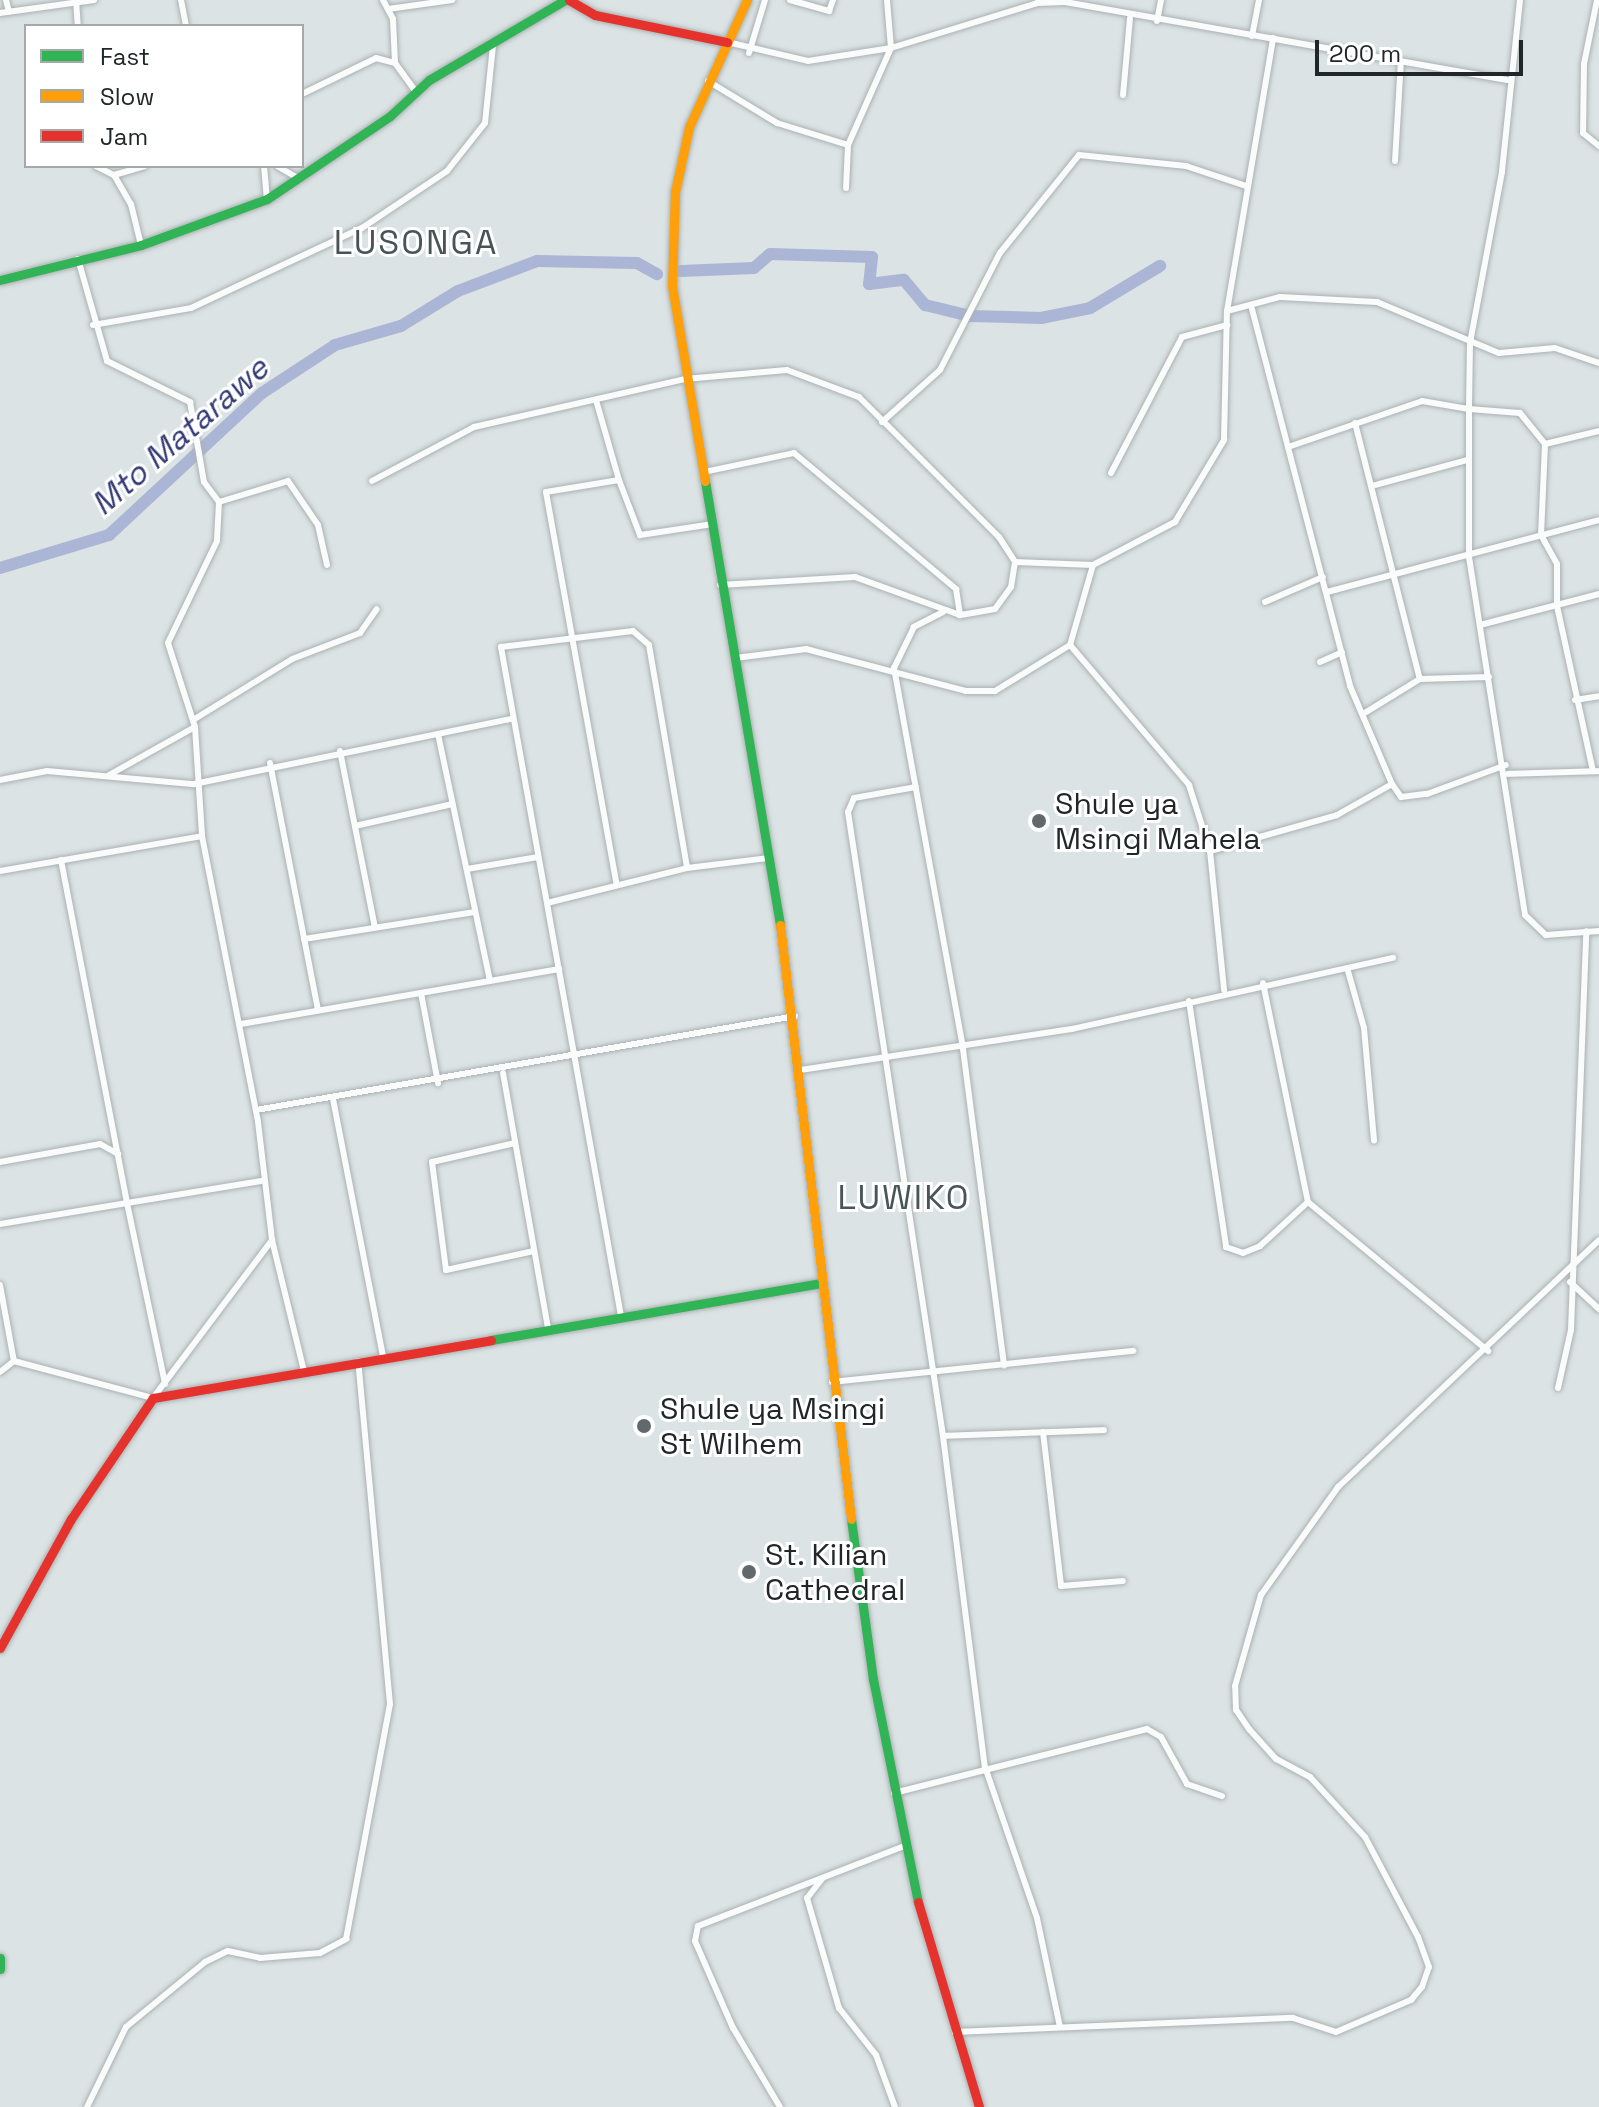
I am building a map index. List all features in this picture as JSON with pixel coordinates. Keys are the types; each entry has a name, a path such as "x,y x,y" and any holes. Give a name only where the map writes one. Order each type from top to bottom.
{"main road":[{"path":"0,280 141,245 267,199 301,180 416,92 567,0 595,15 727,42"},
{"path":"747,0 708,81 675,192 672,286 685,379 713,524 731,659 795,1016 832,1382 893,1793 952,2032 979,2107"},
{"path":"0,1648 71,1519 153,1398 821,1283"},
{"path":"0,1958 0,1969"}],"street":[{"path":"6,0 9,12"},
{"path":"0,13 94,0"},
{"path":"181,0 186,24"},
{"path":"383,0 388,9 395,63 416,92"},
{"path":"388,9 452,0"},
{"path":"749,53 765,0"},
{"path":"790,0 829,11 833,0"},
{"path":"846,188 848,145 891,48 887,0"},
{"path":"1157,21 1161,0"},
{"path":"1252,36 1259,0"},
{"path":"1513,0 1520,0 1507,80 1502,172 1470,343 1467,460 1469,557 1508,774 1525,915 1546,935 1599,931"},
{"path":"1597,0 1584,64 1583,133 1599,146"},
{"path":"727,42 749,53 808,61 891,48 1037,3 1065,1 1130,18 1273,38 1507,80"},
{"path":"76,3 78,24"},
{"path":"1123,95 1130,18"},
{"path":"1015,562 1093,565 1175,522 1224,440 1227,311 1273,38"},
{"path":"93,325 191,308 362,228 447,171 485,123 493,46"},
{"path":"304,93 376,58 395,63"},
{"path":"1395,161 1401,61"},
{"path":"708,81 777,123 848,145"},
{"path":"882,422 940,370 1000,253 1079,155 1186,166 1246,186"},
{"path":"100,168 114,175 141,245"},
{"path":"114,175 138,168"},
{"path":"264,168 267,199"},
{"path":"280,168 301,180"},
{"path":"78,259 93,325 107,361 190,402 204,482 219,502 217,541 168,643 194,724 194,784 202,836 256,1110 261,1181 272,1240 304,1371"},
{"path":"1227,311 1252,309 1280,297 1377,302 1499,353 1555,348 1599,363"},
{"path":"1252,309 1342,652 1392,784 1401,797 1427,794 1506,765"},
{"path":"1111,473 1182,337 1227,325"},
{"path":"372,481 474,427 685,379 787,370 859,397 999,537 1015,562 1011,587 995,609 960,615 855,577 720,585"},
{"path":"596,400 619,480 640,535 713,524"},
{"path":"1288,447 1422,401 1520,413 1545,444 1541,535 1557,564 1557,606 1575,700 1596,771 1508,774"},
{"path":"1355,423 1398,574 1420,679"},
{"path":"1545,444 1599,431"},
{"path":"704,472 794,453 956,589 960,615"},
{"path":"1375,485 1467,460"},
{"path":"616,883 546,492 619,480"},
{"path":"219,502 288,481 318,525 327,565"},
{"path":"1327,592 1469,557 1599,520"},
{"path":"731,659 806,649 894,668 966,691 995,691 1070,645 1093,565"},
{"path":"1265,602 1323,577"},
{"path":"1480,625 1599,594"},
{"path":"109,775 194,724 292,659 360,633 377,609"},
{"path":"945,612 914,627 894,668 963,1049 1004,1365"},
{"path":"621,1316 501,647 633,631 649,645 687,868"},
{"path":"1070,645 1189,785 1210,851 1224,990"},
{"path":"1320,662 1342,652"},
{"path":"1363,714 1420,679 1489,677"},
{"path":"1575,700 1599,696"},
{"path":"0,780 47,771 194,784 270,763 512,719"},
{"path":"438,734 490,981"},
{"path":"340,751 375,927"},
{"path":"270,763 318,1010"},
{"path":"1210,851 1337,815 1392,784"},
{"path":"916,787 854,798 848,812 888,1057 943,1436 985,1767 1037,1918 1060,2027"},
{"path":"355,826 453,804"},
{"path":"0,871 202,836"},
{"path":"467,869 538,857"},
{"path":"547,903 602,893 616,883 687,868 769,858"},
{"path":"61,860 167,1395"},
{"path":"304,939 475,912"},
{"path":"1558,1388 1571,1330 1568,1266 1586,931"},
{"path":"800,1070 963,1049 1189,1001 1224,990 1348,971 1393,958"},
{"path":"241,1024 559,969"},
{"path":"1348,971 1364,1028 1374,1141"},
{"path":"1263,983 1308,1202 1488,1351"},
{"path":"421,993 438,1083"},
{"path":"1189,1001 1226,1247 1243,1253 1260,1246 1308,1202"},
{"path":"256,1110 503,1073 795,1016"},
{"path":"503,1073 548,1328"},
{"path":"333,1099 383,1357"},
{"path":"515,1143 432,1162 446,1270 534,1251"},
{"path":"0,1162 100,1144 118,1154"},
{"path":"0,1224 261,1181"},
{"path":"14,1361 153,1398 272,1240"},
{"path":"952,2032 1293,2018 1336,2032 1411,2000 1422,1987 1429,1967 1418,1937 1365,1837 1310,1777 1276,1759 1249,1729 1236,1710 1235,1686 1261,1595 1338,1487 1488,1351 1568,1266 1599,1240"},
{"path":"1569,1281 1599,1309"},
{"path":"0,1285 14,1361"},
{"path":"832,1382 1133,1351"},
{"path":"0,1372 14,1361"},
{"path":"87,2107 126,2027 205,1962 228,1951 260,1958 320,1953 346,1939 390,1704 358,1361"},
{"path":"943,1436 1104,1430"},
{"path":"1043,1432 1061,1586 1123,1581"},
{"path":"893,1793 985,1767 1147,1729 1161,1737 1187,1784 1222,1796"},
{"path":"780,2107 748,2060 695,1941 698,1926 904,1846"},
{"path":"825,1877 807,1898 839,2008 876,2055 895,2107"}],"waterway":[{"name":"Mto Matarawe","path":"681,271 754,268 770,254 872,257 869,284 904,280 925,305 970,316 1041,318 1090,308 1160,266"},
{"name":"Mto Matarawe","path":"0,568 109,535 262,393 335,345 401,326 458,291 537,261 637,263 657,274"}],"traffic: fast":[{"path":"0,280 141,245 267,199 390,116 429,80 565,0"},
{"path":"705,481 780,925"},
{"path":"491,1340 821,1283"},
{"path":"851,1519 873,1679 918,1902"},
{"path":"0,1958 0,1969"}],"traffic: slow":[{"path":"705,481 672,286 675,192 689,127 747,0"},
{"path":"780,925 851,1519"}],"traffic: jam":[{"path":"569,0 595,15 727,42"},
{"path":"0,1648 71,1519 153,1398 491,1340"},
{"path":"918,1902 979,2107"}],"place":[{"name":"Shule ya Msingi Mahela","path":"1039,821"},
{"name":"Shule ya Msingi St Wilhem","path":"644,1426"},
{"name":"St. Kilian Cathedral","path":"749,1572"}],"district":[{"name":"LUSONGA","path":"416,243"},
{"name":"LUWIKO","path":"904,1198"}]}
